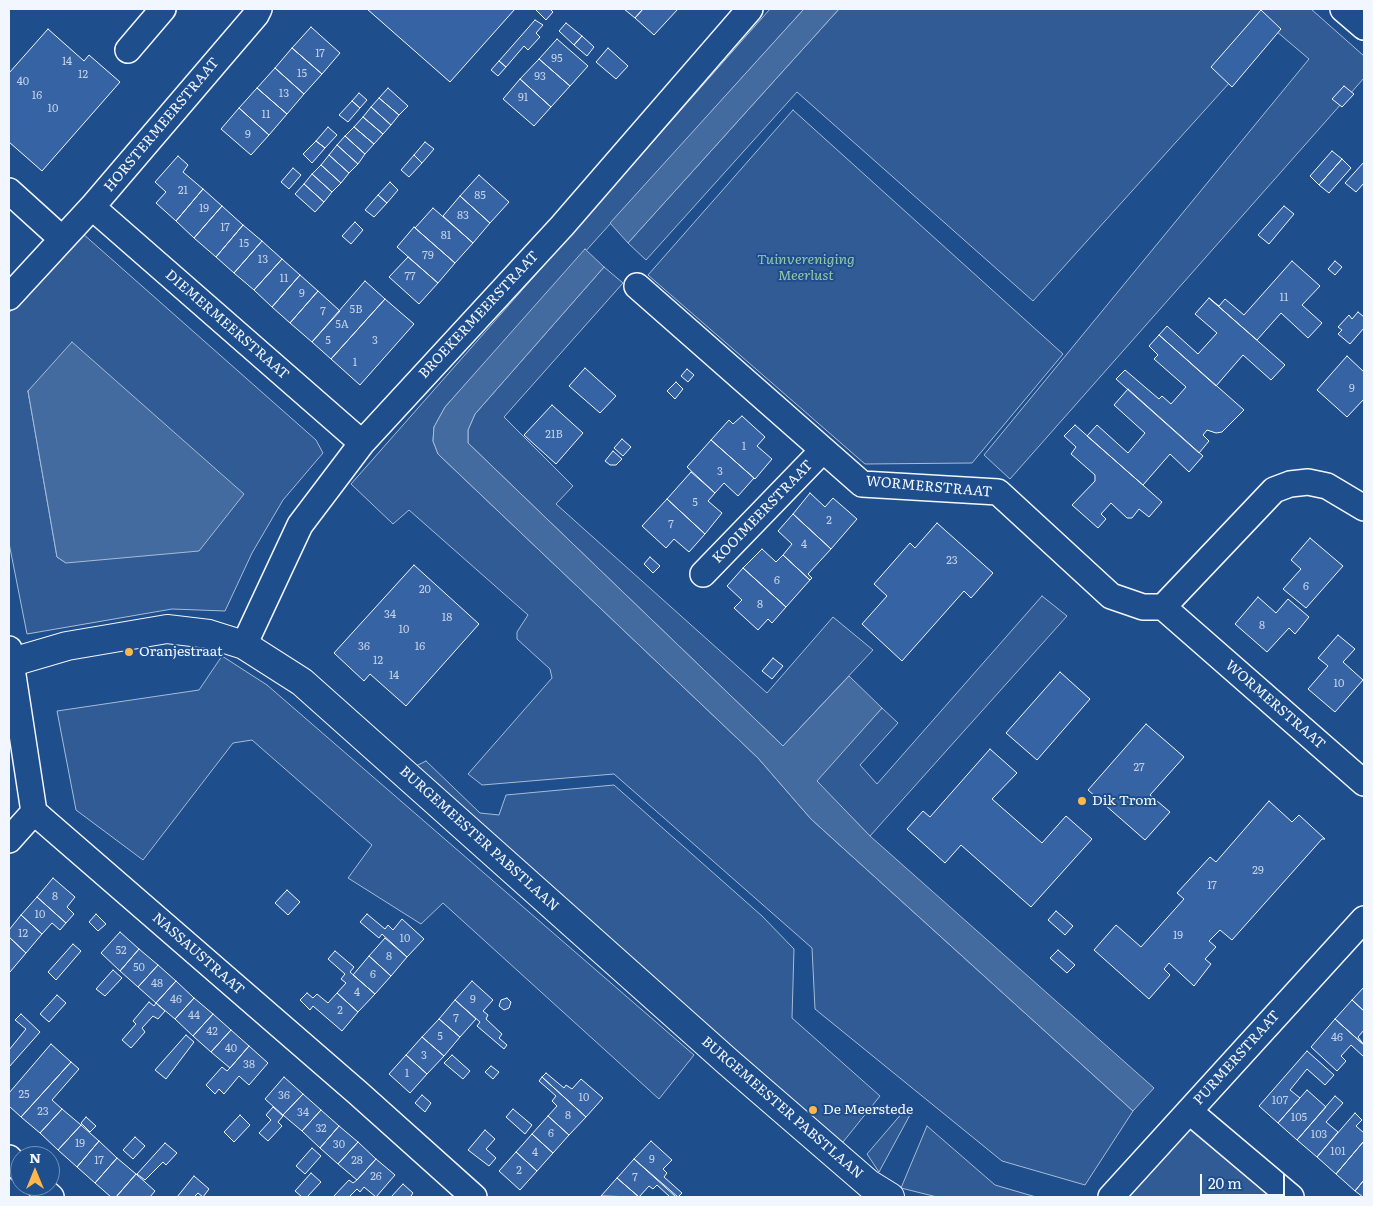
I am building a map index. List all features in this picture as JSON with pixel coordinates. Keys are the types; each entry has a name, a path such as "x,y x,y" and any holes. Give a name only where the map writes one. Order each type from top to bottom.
{"street":[{"path":"128,50 163,9"},
{"name":"HORSTERMEERSTRAAT","path":"9,298 92,207 256,15 259,9"},
{"name":"BROEKERMEERSTRAAT","path":"244,645 300,525 362,443 562,226 750,9"},
{"path":"1344,9 1364,27"},
{"path":"9,191 62,239"},
{"name":"DIEMERMEERSTRAAT","path":"92,207 362,443"},
{"name":"WORMERSTRAAT","path":"638,286 862,484 998,492 1111,596 1143,607 1163,607 1364,783"},
{"name":"KOOIMEERSTRAAT","path":"703,574 823,450"},
{"path":"1163,607 1274,490 1290,484 1308,482 1327,486 1364,508"},
{"name":"BURGEMEESTER PABSTLAAN","path":"9,658 66,646 167,629 209,634 244,645 302,682 728,1062 869,1184 886,1196"},
{"path":"9,658 34,812 9,840"},
{"name":"NASSAUSTRAAT","path":"34,812 358,1093 474,1197"},
{"name":"PURMERSTRAAT","path":"1111,1197 1364,918"},
{"path":"1188,1111 1291,1197"}],"green space":[{"path":"770,9 804,9 445,407 434,427 433,441 438,454 758,758 811,819 1133,1111 1085,1185 1002,1161 815,1009 812,948 614,774 482,785 468,774 552,678 550,669 517,639 517,632 528,615 409,510 393,524 351,484"},
{"path":"839,9 1311,9 1364,56 1364,78 1010,479 984,455 1309,59 1276,31 1033,301 797,92 646,260 628,243"},
{"name":"Tuinvereniging Meerlust","path":"793,110 1063,354 972,463 865,464 648,275"},
{"path":"82,233 316,440 323,453 283,500 252,553 225,611 172,609 27,634 9,543 9,313","holes":["28,391 66,563 57,557"]},
{"path":"604,267 623,283 504,417 573,486 556,504 767,693 833,617 873,650 783,746 468,443 468,430 475,414"},
{"path":"1042,596 1067,616 870,836 816,781 882,708 898,723 860,765 877,784"},
{"path":"222,656 267,685 694,1055 659,1099 443,903 421,924 348,878 372,845 252,740 233,743 143,860 76,810 57,711 199,690"},
{"path":"426,761 480,813 499,815 506,795 614,785 762,916 794,949 792,1018 880,1096 839,1147 412,768"},
{"path":"903,1112 911,1113 879,1172 867,1154"},
{"path":"1192,1125 1274,1197 1124,1197"},
{"path":"927,1126 995,1185 1036,1197 937,1197 901,1188"}],"shaded area":[{"path":"804,9 839,9 628,243 610,223"},
{"path":"585,249 604,267 475,414 468,430 468,443 783,746 849,676 882,708 817,781 870,836 1154,1088 1133,1111 811,819 758,758 438,454 433,441 434,427 445,407"},
{"path":"72,342 244,494 199,551 66,563 57,557 28,391"}],"building":[{"path":"367,9 515,9 450,82"},
{"path":"535,9 550,9 553,12 546,20"},
{"path":"624,9 643,9 635,18"},
{"path":"643,9 678,9 654,35 635,18"},
{"path":"1261,10 1281,29 1232,87 1211,67"},
{"path":"535,20 543,25 536,33 540,37 528,50 524,46 506,67 499,61"},
{"path":"566,23 582,36 574,45 559,31"},
{"path":"311,27 340,53 322,74 292,48"},
{"path":"48,29 84,61 89,55 120,82 42,171 9,142 9,73"},
{"path":"582,36 594,47 587,56 574,45"},
{"path":"557,39 588,66 570,86 539,59"},
{"path":"292,48 322,74 304,94 275,68"},
{"path":"608,48 628,66 616,79 596,62"},
{"path":"539,59 570,86 551,107 520,79"},
{"path":"499,61 506,67 498,76 491,70"},
{"path":"275,68 304,94 287,114 257,88"},
{"path":"520,79 551,107 534,126 503,99"},
{"path":"1344,86 1354,94 1342,107 1332,99"},
{"path":"257,88 287,114 269,135 239,108"},
{"path":"388,88 408,106 399,115 379,98"},
{"path":"359,93 367,100 360,108 352,101"},
{"path":"379,98 399,115 391,125 371,107"},
{"path":"352,101 360,108 348,122 339,115"},
{"path":"371,107 391,125 383,134 363,117"},
{"path":"239,108 269,135 251,155 221,129"},
{"path":"363,117 383,134 374,144 354,127"},
{"path":"328,127 337,135 325,148 316,141"},
{"path":"354,127 374,144 365,154 345,136"},
{"path":"345,136 365,154 358,164 337,145"},
{"path":"316,141 325,148 312,163 303,154"},
{"path":"425,142 434,149 422,163 414,155"},
{"path":"337,145 358,164 349,173 329,155"},
{"path":"1332,151 1342,159 1319,185 1310,176"},
{"path":"329,155 349,173 341,183 321,165"},
{"path":"414,155 422,163 409,177 401,170"},
{"path":"178,156 188,165 183,172 203,189 176,221 156,203 166,192 155,182"},
{"path":"1342,159 1351,168 1329,193 1319,185"},
{"path":"1364,162 1364,183 1356,192 1345,183"},
{"path":"321,165 341,183 332,192 312,174"},
{"path":"293,168 301,175 289,189 281,182"},
{"path":"312,174 332,192 324,202 304,184"},
{"path":"479,175 509,202 490,223 460,196"},
{"path":"390,182 398,190 387,203 378,195"},
{"path":"304,184 324,202 315,212 295,194"},
{"path":"203,189 222,206 194,238 176,221"},
{"path":"378,195 387,203 374,217 365,210"},
{"path":"460,196 490,223 473,243 443,216"},
{"path":"222,206 243,225 216,257 194,238"},
{"path":"1284,206 1294,214 1269,244 1258,235"},
{"path":"433,208 473,243 455,263 415,228"},
{"path":"355,222 363,230 351,244 342,236"},
{"path":"243,225 262,241 234,273 216,257"},
{"path":"414,227 455,263 438,283 397,247"},
{"path":"262,241 282,259 254,290 234,273"},
{"path":"408,257 438,283 419,304 389,277"},
{"path":"282,259 300,275 272,307 254,290"},
{"path":"1292,261 1320,286 1302,305 1322,323 1308,338 1281,313 1257,340 1209,298 1219,306 1225,299 1244,315"},
{"path":"1335,261 1342,267 1335,275 1328,269"},
{"path":"300,275 318,291 290,323 272,307"},
{"path":"365,281 385,299 331,359 312,342"},
{"path":"318,291 340,311 312,342 290,323"},
{"path":"1209,298 1285,365 1271,380 1243,355 1216,386 1159,335 1167,326 1198,354 1217,333 1195,314"},
{"path":"385,299 414,324 360,385 331,359"},
{"path":"1358,312 1364,317 1364,328 1350,344 1338,334 1342,330 1338,327 1349,315 1352,319"},
{"path":"1159,335 1244,410 1222,432 1216,433 1207,430 1203,435 1209,441 1199,453 1116,379 1125,370 1159,399 1162,396 1171,404 1186,387 1154,359 1158,355 1149,346"},
{"path":"1347,356 1364,372 1364,399 1347,417 1317,390"},
{"path":"585,368 616,396 600,413 569,386"},
{"path":"687,369 694,375 688,382 681,376"},
{"path":"676,382 683,389 675,399 667,391"},
{"path":"1128,389 1203,456 1189,472 1170,454 1143,485 1087,436 1097,425 1128,453 1145,433 1114,405"},
{"path":"552,405 583,433 556,464 524,435"},
{"path":"742,416 765,437 757,446 772,459 755,479 711,440 729,420 733,424"},
{"path":"1075,425 1162,502 1149,517 1139,509 1132,518 1127,518 1111,503 1101,514 1106,519 1098,528 1072,505 1095,481 1095,475 1071,454 1076,447 1064,436"},
{"path":"622,439 631,447 623,456 614,448"},
{"path":"711,440 754,478 738,496 724,483 715,493 687,467"},
{"path":"613,451 622,459 616,465 610,465 605,461"},
{"path":"691,472 715,493 708,501 722,513 705,534 667,499"},
{"path":"810,493 825,507 833,498 857,519 831,549 793,514"},
{"path":"667,499 705,534 689,552 674,539 666,548 642,526"},
{"path":"793,514 831,549 808,574 812,578 810,580 783,555 792,544 778,531"},
{"path":"937,523 993,573 971,598 964,591 902,661 862,624 887,596 874,584 910,543 915,548"},
{"path":"1310,538 1343,566 1306,608 1283,589 1301,569 1291,560"},
{"path":"762,549 776,562 783,555 810,580 786,607 743,568"},
{"path":"650,557 660,566 653,573 644,564"},
{"path":"414,565 479,624 406,706 370,674 364,681 334,653"},
{"path":"743,568 786,607 772,623 768,619 758,630 734,608 742,600 727,586"},
{"path":"1258,597 1276,613 1288,599 1309,617 1295,634 1289,628 1267,652 1235,624"},
{"path":"1338,635 1355,649 1343,662 1363,680 1335,712 1308,689 1328,666 1318,658"},
{"path":"773,658 783,666 772,679 762,671"},
{"path":"1060,672 1090,699 1037,760 1006,733"},
{"path":"1146,724 1184,757 1150,795 1170,812 1145,840 1088,790"},
{"path":"990,749 1017,773 992,799 1042,843 1066,816 1092,839 1031,907 961,845 945,863 907,829 923,811 930,817"},
{"path":"1269,801 1292,822 1299,815 1325,839 1322,839 1232,940 1220,930 1209,941 1216,947 1205,959 1211,964 1194,986 1169,963 1164,969 1170,975 1149,999 1094,950 1116,925 1141,947 1184,899 1177,893 1210,857 1216,862"},
{"path":"53,878 75,897 67,907 74,914 66,923 37,897"},
{"path":"287,890 300,902 288,915 275,903"},
{"path":"37,897 66,923 60,930 52,923 42,934 21,915"},
{"path":"1056,911 1073,926 1065,935 1048,920"},
{"path":"96,914 106,924 98,931 89,922"},
{"path":"367,914 385,929 388,925 393,930 402,919 424,939 407,957 382,934 379,938 360,922"},
{"path":"21,915 42,934 26,953 9,937 9,930"},
{"path":"120,932 139,949 120,971 101,953"},
{"path":"9,937 26,953 10,972 9,970"},
{"path":"385,938 407,957 391,976 369,956"},
{"path":"73,944 81,951 56,980 48,972"},
{"path":"139,949 158,965 138,987 120,971"},
{"path":"1058,950 1075,965 1067,973 1050,958"},
{"path":"335,951 354,967 350,972 375,994 358,1012 337,993 346,983 341,979 345,974 328,959"},
{"path":"369,956 391,976 375,994 353,975"},
{"path":"158,965 176,981 156,1003 138,987"},
{"path":"113,970 122,978 105,996 96,989"},
{"path":"176,981 194,998 175,1019 156,1003"},
{"path":"472,981 493,1000 483,1011 488,1015 486,1019 502,1034 499,1038 507,1045 504,1049 477,1026 480,1022 455,1000"},
{"path":"1364,987 1364,1011 1352,1000"},
{"path":"307,993 313,998 317,994 328,1003 337,993 358,1012 342,1031 313,1006 310,1010 300,1000"},
{"path":"57,995 66,1003 49,1022 40,1014"},
{"path":"194,998 213,1014 193,1036 175,1019"},
{"path":"507,998 511,1002 509,1008 504,1010 499,1006 501,1000"},
{"path":"455,1000 476,1019 460,1037 439,1019"},
{"path":"1352,1000 1364,1011 1364,1030 1358,1037 1364,1045 1335,1019"},
{"path":"149,1002 154,1006 156,1003 165,1011 158,1019 153,1016 142,1028 145,1032 131,1048 122,1040 136,1024 133,1021"},
{"path":"21,1014 40,1032 9,1067 9,1050 26,1029 15,1020"},
{"path":"213,1014 231,1030 211,1052 193,1036"},
{"path":"439,1019 460,1037 444,1056 422,1037"},
{"path":"1335,1019 1364,1045 1364,1057 1351,1045 1341,1056 1346,1061 1337,1071 1311,1047"},
{"path":"231,1030 249,1046 230,1068 211,1052"},
{"path":"186,1035 194,1042 166,1079 155,1070"},
{"path":"422,1037 444,1056 427,1074 406,1055"},
{"path":"51,1044 71,1062 21,1117 9,1106 9,1093"},
{"path":"249,1046 268,1063 249,1085 239,1076 224,1094 219,1089 215,1094 206,1085 222,1067 227,1071"},
{"path":"1307,1051 1334,1075 1325,1085 1307,1069 1290,1090 1300,1098 1278,1123 1259,1106"},
{"path":"406,1055 427,1074 410,1093 389,1074"},
{"path":"452,1055 470,1071 463,1079 444,1063"},
{"path":"71,1062 79,1069 52,1100 62,1109 40,1133 21,1117"},
{"path":"491,1066 499,1072 493,1079 485,1072"},
{"path":"546,1073 564,1088 566,1085 572,1089 581,1079 603,1098 586,1117 542,1077"},
{"path":"284,1077 303,1094 283,1115 265,1099"},
{"path":"542,1077 586,1117 569,1135 548,1116 557,1106 552,1101 556,1096 539,1081"},
{"path":"1307,1090 1326,1107 1297,1140 1278,1123"},
{"path":"303,1094 321,1110 302,1131 283,1115"},
{"path":"422,1095 431,1103 425,1112 415,1103"},
{"path":"1335,1096 1343,1103 1326,1122 1338,1132 1317,1157 1297,1140"},
{"path":"273,1107 283,1116 278,1122 282,1126 268,1141 259,1133 271,1120 266,1115"},
{"path":"62,1109 81,1125 60,1148 60,1146 54,1146 40,1133"},
{"path":"513,1109 532,1125 525,1134 506,1117"},
{"path":"321,1110 339,1126 320,1148 302,1131"},
{"path":"1355,1113 1362,1120 1356,1126 1364,1133 1364,1141 1336,1174 1317,1157"},
{"path":"240,1115 250,1125 234,1142 224,1132"},
{"path":"548,1116 569,1135 553,1153 532,1134"},
{"path":"86,1117 96,1126 90,1132 81,1123"},
{"path":"81,1125 99,1141 77,1167 60,1152 60,1148"},
{"path":"339,1126 358,1142 338,1164 320,1148"},
{"path":"485,1130 495,1139 486,1149 496,1158 489,1166 468,1150"},
{"path":"532,1134 553,1153 537,1171 516,1152"},
{"path":"135,1137 145,1146 133,1159 123,1150"},
{"path":"99,1141 117,1158 95,1183 77,1167"},
{"path":"651,1141 672,1160 663,1169 667,1173 664,1177 682,1193 678,1197 634,1159"},
{"path":"1364,1141 1364,1180 1355,1191 1336,1174"},
{"path":"358,1142 376,1159 357,1180 338,1164"},
{"path":"165,1143 177,1153 166,1165 163,1162 145,1180 137,1174"},
{"path":"312,1148 321,1156 305,1174 296,1166"},
{"path":"516,1152 537,1171 520,1190 499,1171"},
{"path":"117,1158 136,1174 116,1197 111,1197 95,1183"},
{"path":"376,1159 395,1175 376,1197 364,1187 360,1192 357,1189 349,1197 333,1197 349,1180 353,1183 357,1180"},
{"path":"634,1159 676,1197 670,1197 657,1185 653,1189 649,1186 639,1197 617,1178"},
{"path":"311,1173 321,1182 307,1197 302,1197 295,1191"},
{"path":"136,1174 155,1191 150,1197 116,1197"},
{"path":"194,1176 209,1189 203,1197 198,1193 194,1197 177,1197"},
{"path":"617,1178 639,1197 601,1196"},
{"path":"1364,1180 1364,1197 1363,1197 1355,1191"},
{"path":"403,1184 413,1193 411,1196 413,1197 391,1197"}],"place":[{"name":"Oranjestraat","path":"129,652"},
{"name":"Dik Trom","path":"1082,801"},
{"name":"De Meerstede","path":"813,1110"}]}
